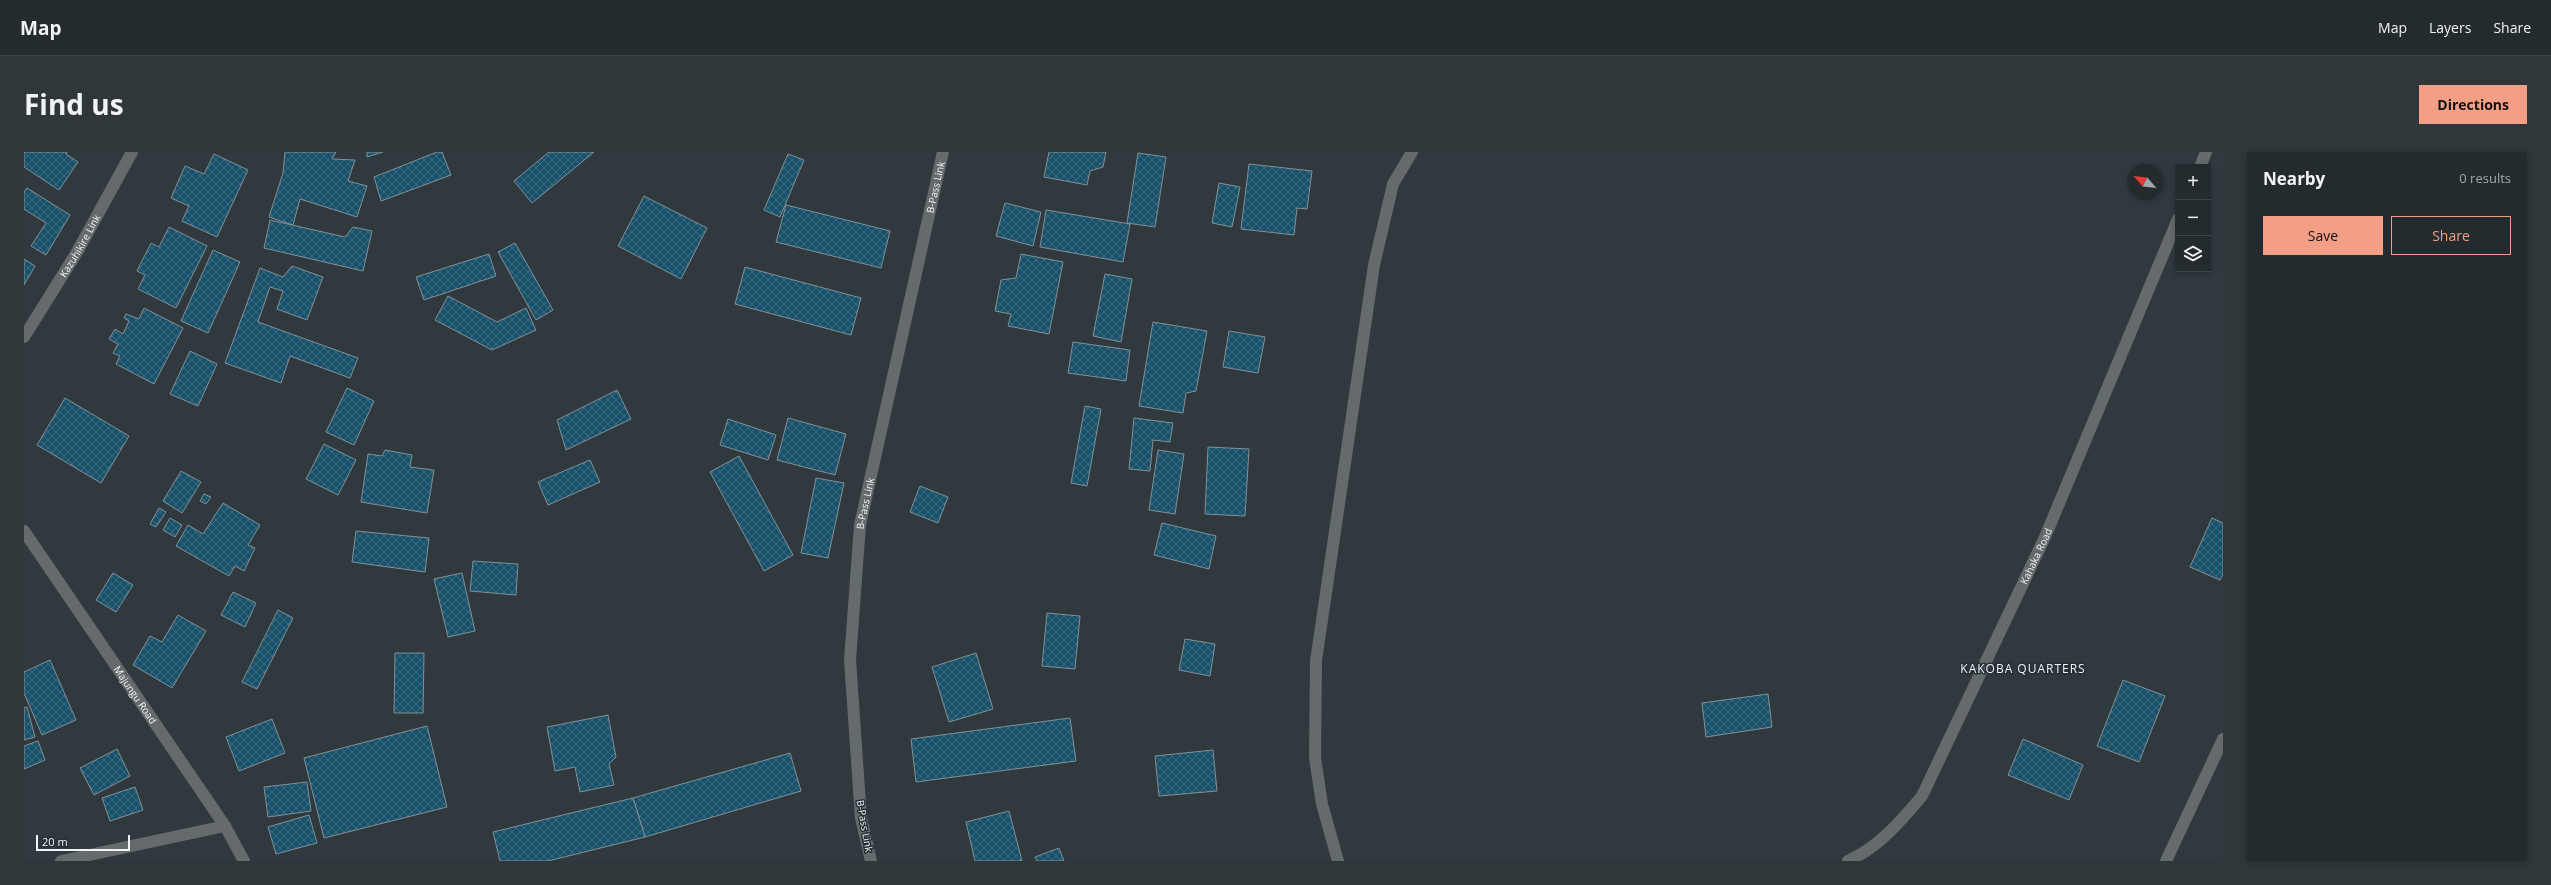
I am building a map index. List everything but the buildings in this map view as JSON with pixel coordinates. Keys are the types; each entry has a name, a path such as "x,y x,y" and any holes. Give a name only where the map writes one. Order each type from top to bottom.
{"street":[{"name":"Kazuhikire Link","path":"24,337 76,252 132,152"},
{"name":"B-Pass Link","path":"871,861 861,818 850,660 860,525 943,152"},
{"path":"1338,861 1322,804 1314,758 1316,661 1374,265 1393,184 1412,152"},
{"path":"2201,164 2206,152"},
{"name":"Kahaka Road","path":"1848,861 1863,854 1897,826 1922,796 2045,537 2175,226"},
{"name":"Majungu Road","path":"24,531 225,826 244,861"},
{"path":"2166,861 2223,739"},
{"path":"61,861 225,826"}],"district":[{"name":"KAKOBA QUARTERS","path":"2023,668"}]}
